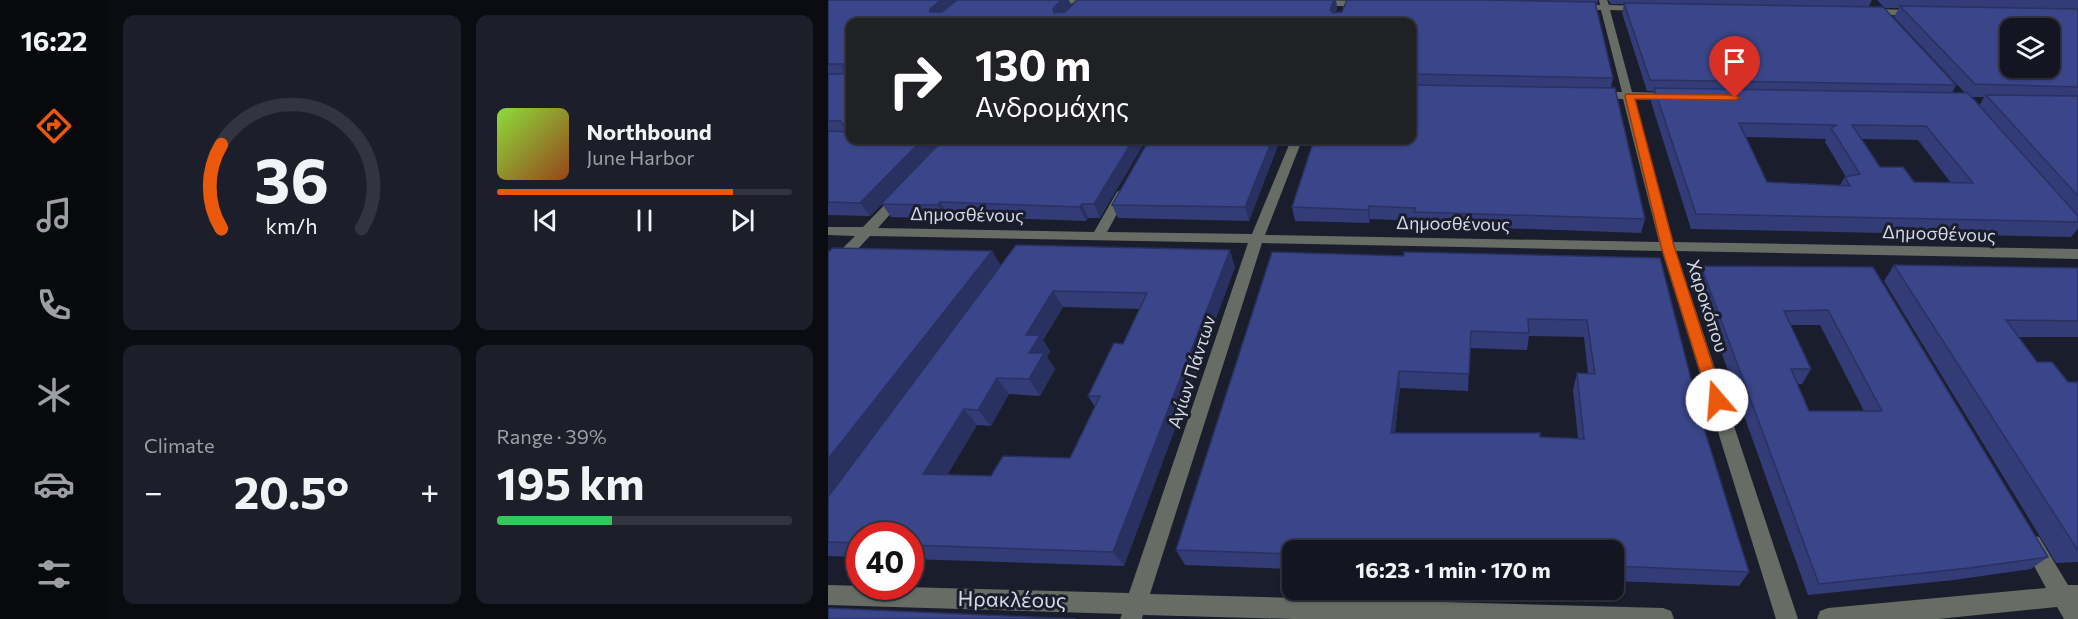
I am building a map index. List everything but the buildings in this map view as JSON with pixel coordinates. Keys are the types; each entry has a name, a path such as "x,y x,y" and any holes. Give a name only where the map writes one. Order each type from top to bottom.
{"street":[{"path":"1036,0 1081,3 1107,1"},
{"path":"1870,0 1896,28"},
{"path":"1301,3 1369,4"},
{"path":"1570,7 1604,4 1652,8"},
{"name":"Χαροκόπου","path":"1604,4 1630,96 1667,246 1787,619"},
{"path":"1858,12 1927,13"},
{"path":"1582,95 1686,97"},
{"name":"Αγίων Πάντων","path":"1134,611 1257,238 1295,144"},
{"path":"1099,235 1131,178"},
{"path":"828,272 913,182"},
{"name":"Δημοσθένους","path":"828,231 1037,233 2078,254"},
{"path":"1023,252 1037,233"},
{"path":"1854,250 1867,270"},
{"path":"2020,525 2070,595 2076,619"},
{"name":"Ηρακλέους","path":"828,595 1134,611 1663,619"},
{"path":"1828,619 2070,595"}],"route":[{"path":"1717,400 1667,246 1630,96 1735,98"}]}
